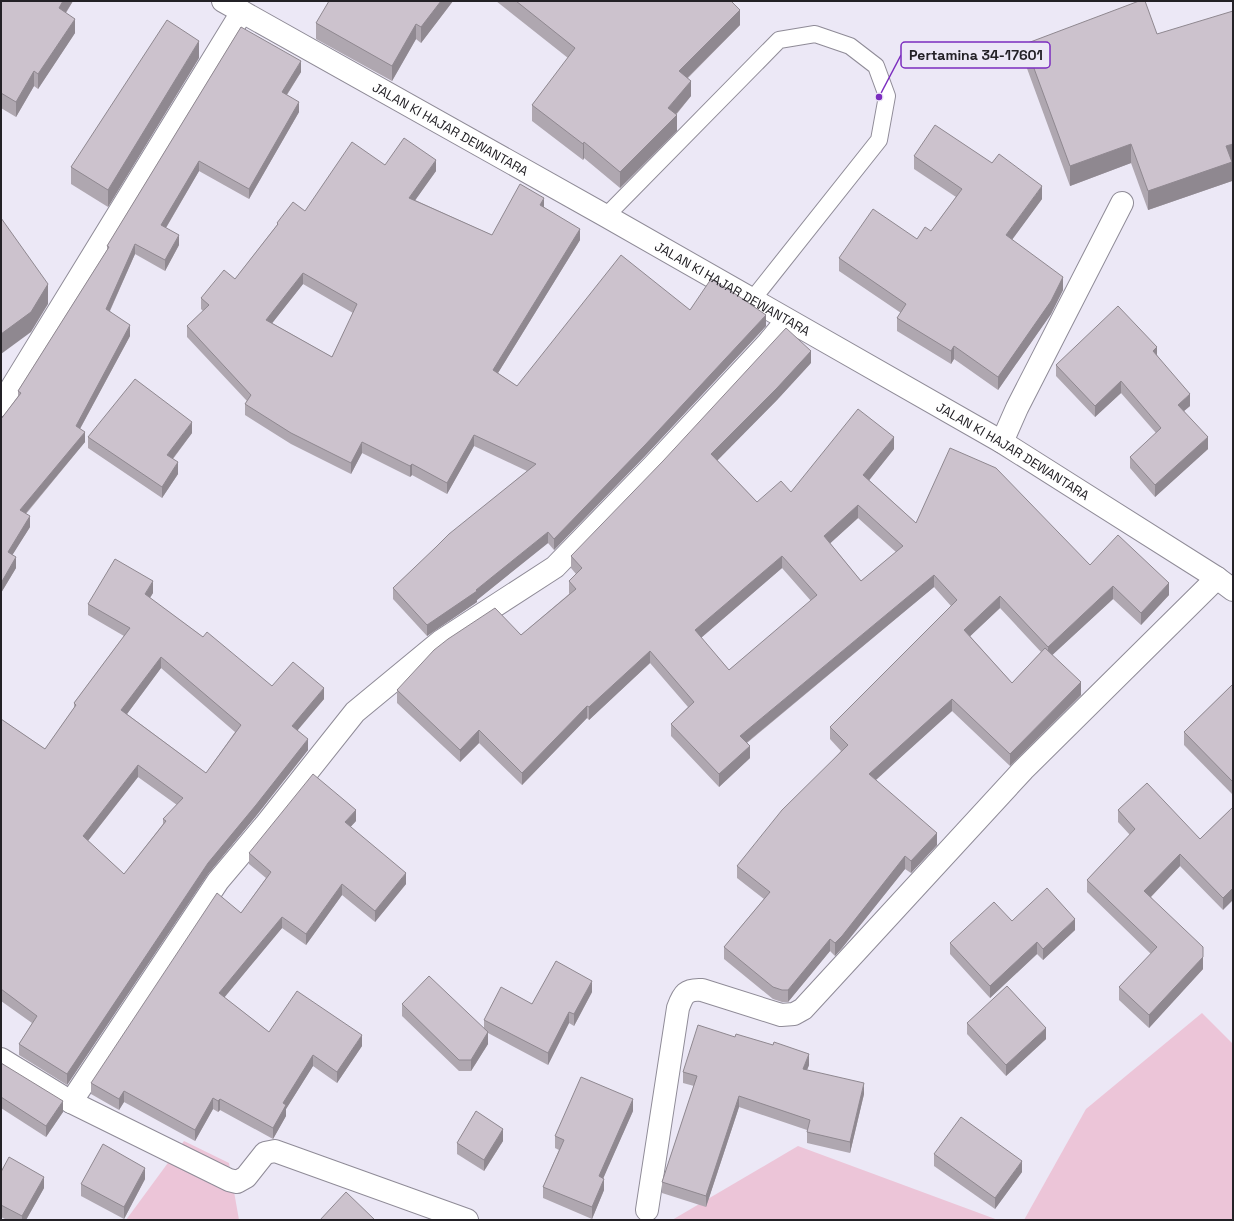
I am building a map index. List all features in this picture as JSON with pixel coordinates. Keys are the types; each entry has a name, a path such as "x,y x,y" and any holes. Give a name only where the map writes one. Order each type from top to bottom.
{"street":[{"name":"JALAN KI HAJAR DEWANTARA","path":"223,1 606,216 1002,442 1225,584"},
{"path":"1,405 242,12"},
{"path":"1002,442 1017,408 1122,203"},
{"path":"71,1102 218,881 356,712 441,641 556,567 654,465 768,343 787,320"},
{"path":"647,1210 678,1008 682,996 692,989 702,990 781,1015 794,1014 803,1009 1023,770 1225,584"},
{"path":"1,1059 71,1102 228,1180 237,1182 246,1177 265,1153 275,1151 467,1220"}],"lane":[{"path":"606,216 779,40 815,34 850,46 876,66 888,96 878,140 752,300"}],"shaded area":[{"path":"1202,1013 1233,1044 1233,1220 1024,1220 1086,1109"},
{"path":"184,1141 229,1163 239,1220 126,1220"},
{"path":"798,1146 998,1220 672,1220"}],"building":[{"path":"1,1 63,1 59,8 75,19 38,74 34,71 16,102 1,93"},
{"path":"329,1 441,1 421,27 416,24 392,66 316,23"},
{"path":"516,1 731,1 740,10 679,71 691,81 668,108 677,115 620,172 584,142 583,144 532,105 575,48"},
{"path":"1139,1 1145,1 1157,34 1233,11 1233,144 1226,146 1232,162 1148,191 1131,144 1070,166 1025,44"},
{"path":"167,20 199,41 108,190 71,167"},
{"path":"241,27 301,61 282,92 299,102 249,189 199,161 161,225 179,235 165,260 135,244 106,309 130,325 76,426 85,432 20,510 30,516 8,552 16,557 1,583 1,419 21,393 18,391 109,247 107,246"},
{"path":"935,125 992,163 999,154 1042,186 1006,235 1063,277 1051,301 998,377 954,346 951,351 897,318 906,304 839,258 873,209 917,239 925,227 931,231 962,189 914,156"},
{"path":"404,138 436,160 409,198 492,235 520,184 544,198 540,205 580,229 493,370 517,386 621,255 690,310 711,279 766,315 645,445 554,539 548,532 476,590 477,591 427,625 393,588 449,534 536,464 474,435 447,483 412,464 410,466 362,442 351,463 291,433 245,404 251,395 187,326 209,305 201,298 224,270 235,279 278,224 277,223 293,202 305,211 352,142 385,165","holes":["303,273 357,304 332,357 266,320"]},
{"path":"1,218 48,284 31,312 1,334"},
{"path":"1118,306 1157,347 1153,351 1190,394 1178,405 1208,437 1155,485 1130,457 1161,428 1121,381 1095,406 1056,365"},
{"path":"786,328 811,351 777,388 711,454 757,502 781,481 791,492 858,409 894,437 863,475 916,523 950,448 996,468 1090,565 1118,535 1169,583 1141,613 1113,586 1048,647 1000,596 964,630 1012,683 1045,648 1081,682 1010,754 952,699 869,774 937,833 911,861 905,856 842,936 835,943 830,939 788,990 773,987 724,947 770,892 737,866 782,810 848,745 830,727 957,600 934,575 740,736 750,746 719,774 671,724 694,702 650,651 589,707 587,706 522,773 479,730 460,750 397,690 434,650 495,608 521,635 576,589 569,581 582,568 571,556 663,461","holes":["858,505 903,546 861,581 824,536","782,556 817,595 729,670 695,630"]},
{"path":"135,379 192,422 167,455 178,462 162,487 88,437"},
{"path":"115,559 153,581 145,594 203,637 207,632 272,686 293,662 324,688 292,726 308,739 208,863 67,1074 19,1044 37,1016 1,989 1,719 45,749 76,705 74,703 130,628 88,604","holes":["161,657 241,725 206,773 121,710","138,765 183,798 163,819 166,821 124,874 83,836"]},
{"path":"1233,684 1233,782 1184,732"},
{"path":"313,774 356,810 345,822 406,873 375,911 342,884 306,934 282,917 219,993 269,1032 297,991 362,1035 337,1072 313,1055 283,1103 286,1105 273,1128 220,1099 218,1101 213,1098 195,1130 124,1091 119,1099 91,1083 217,893 241,913 271,872 249,853"},
{"path":"1147,783 1200,839 1233,807 1233,888 1223,898 1180,854 1144,891 1203,947 1203,957 1149,1015 1119,987 1157,947 1087,880 1135,829 1118,810"},
{"path":"1047,888 1075,919 1043,949 1037,942 990,986 950,943 994,902 1012,921"},
{"path":"556,961 592,981 574,1014 569,1012 548,1053 484,1020 501,987 532,1004"},
{"path":"429,976 488,1032 471,1060 459,1060 402,1004"},
{"path":"1007,986 1046,1028 1006,1065 967,1023"},
{"path":"698,1025 735,1037 736,1034 773,1045 774,1042 809,1054 803,1069 864,1083 850,1142 807,1132 810,1120 739,1096 706,1196 662,1182 697,1076 683,1072"},
{"path":"1,1063 63,1101 46,1126 1,1097"},
{"path":"581,1077 633,1099 599,1176 604,1179 592,1207 543,1187 564,1140 555,1136"},
{"path":"476,1111 503,1129 484,1160 457,1143"},
{"path":"961,1117 1022,1161 995,1198 934,1154"},
{"path":"103,1144 145,1168 124,1207 81,1184"},
{"path":"9,1157 44,1177 22,1216 1,1205 1,1172"},
{"path":"346,1192 375,1220 320,1220"}],"place":[{"name":"Pertamina 34-17601","path":"879,97"}]}
